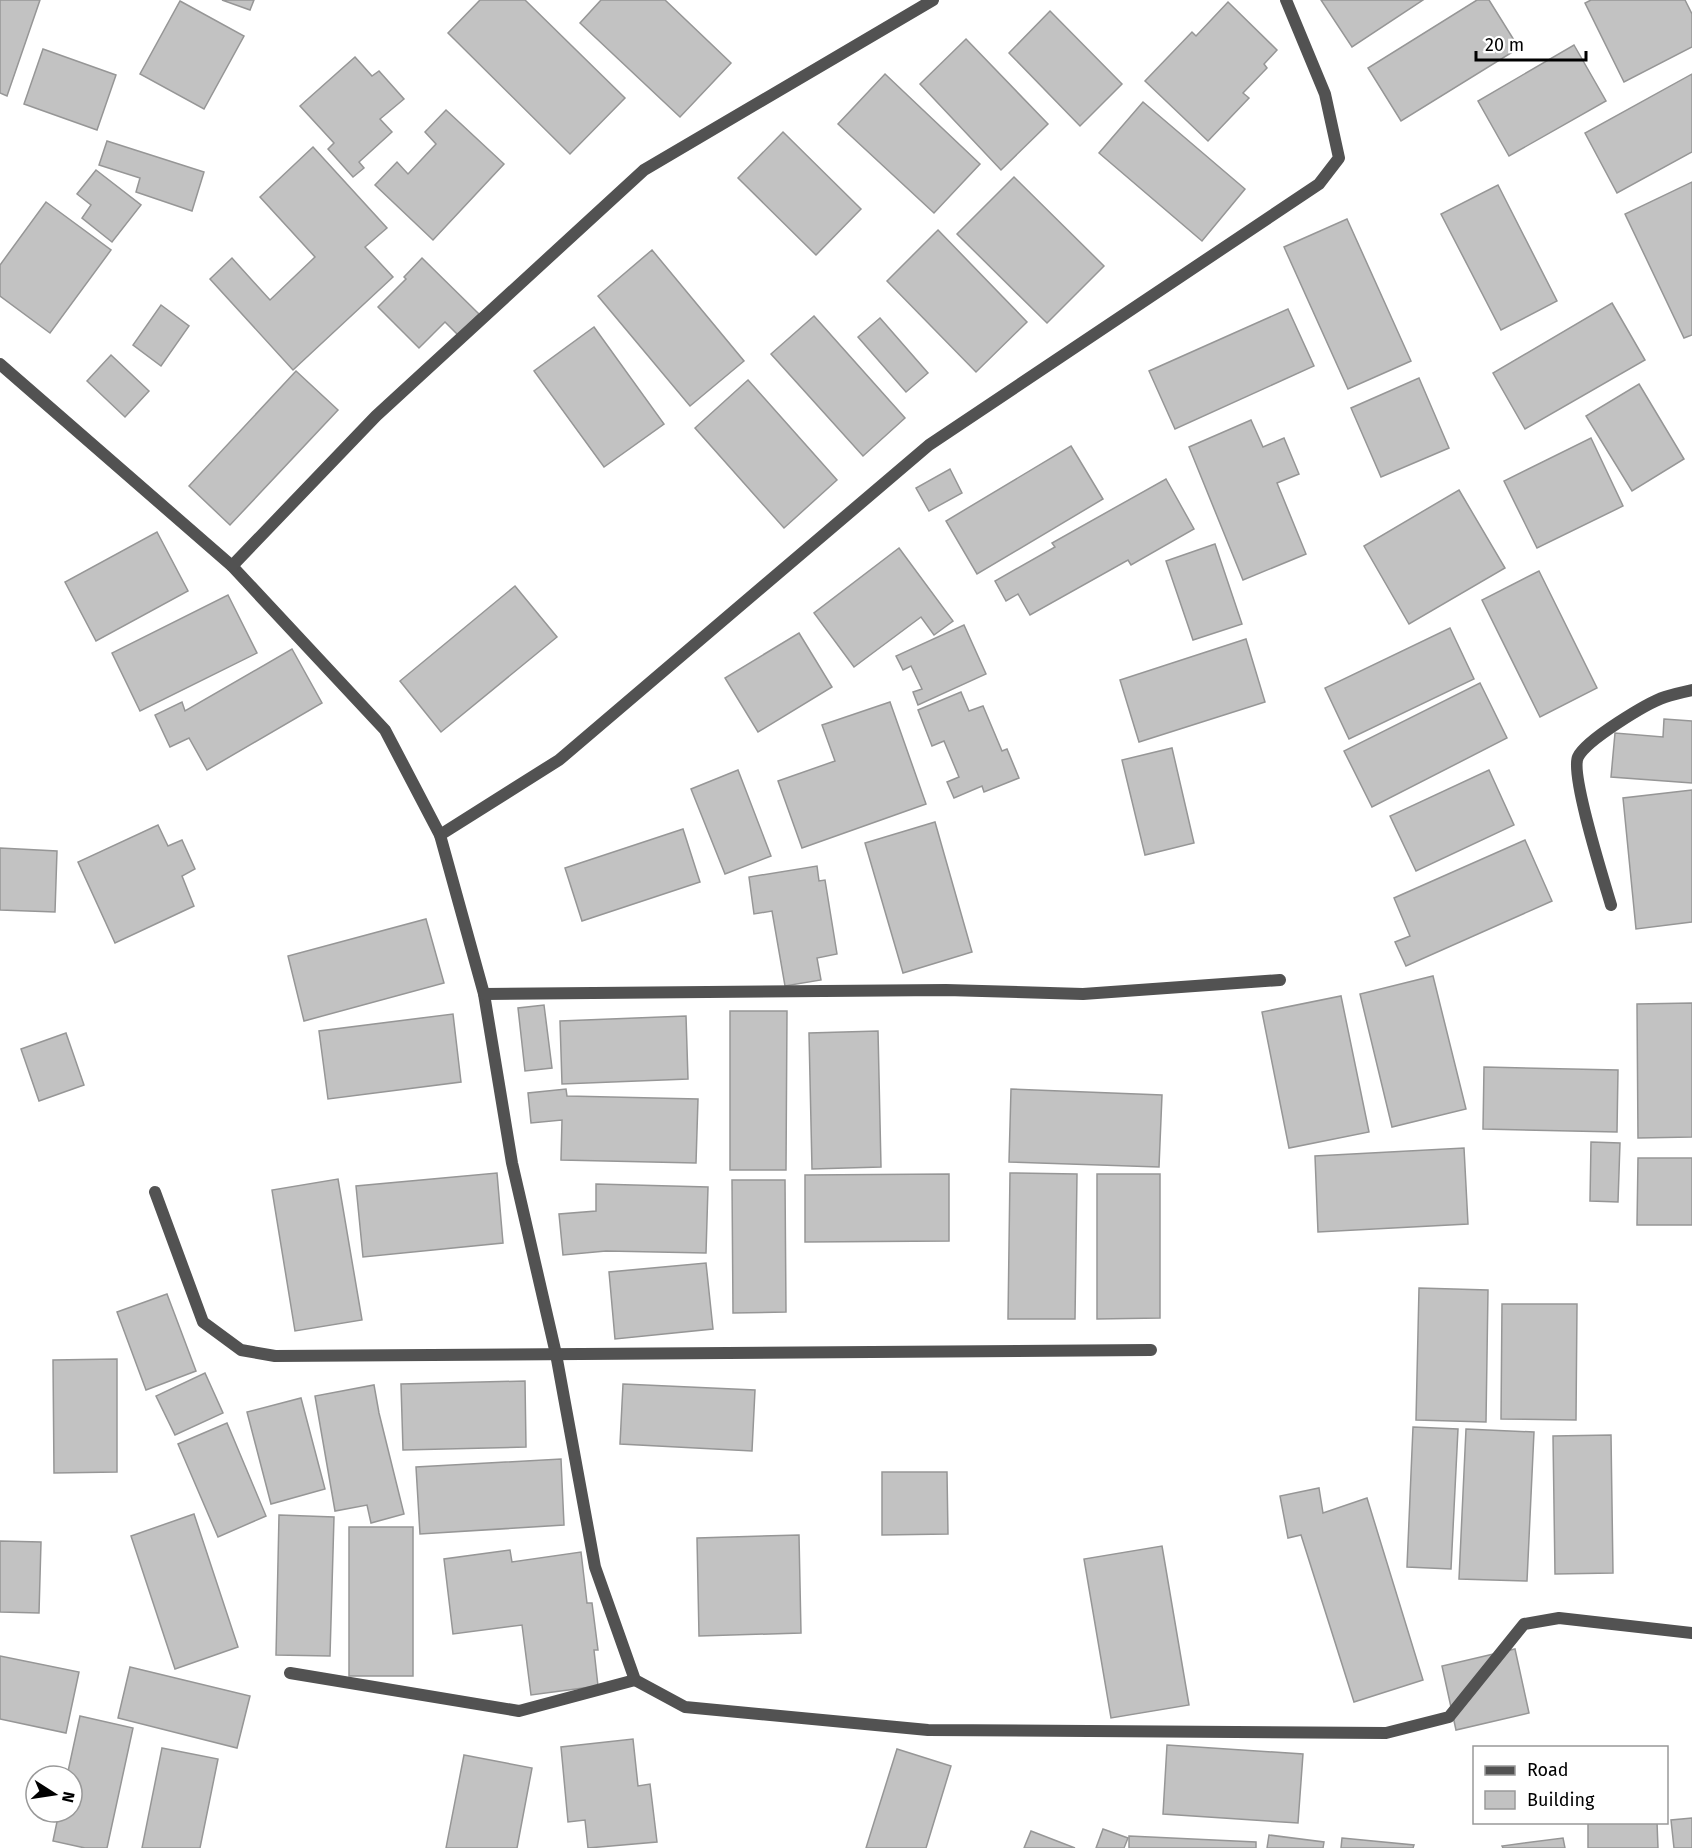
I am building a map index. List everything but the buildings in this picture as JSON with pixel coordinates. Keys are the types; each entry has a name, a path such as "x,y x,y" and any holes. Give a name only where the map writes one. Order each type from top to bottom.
{"street":[{"path":"232,566 376,416 644,170 933,0"},
{"path":"440,835 559,760 929,445 1319,184 1340,159 1325,94 1286,0"},
{"path":"0,364 232,566 385,729 440,835 484,994 512,1163 556,1354 595,1566 635,1680 686,1707 928,1730 1386,1733 1449,1717 1524,1624 1559,1618 1692,1633"},
{"path":"1611,905 1580,788 1577,758 1582,751 1611,727 1664,697 1692,690"},
{"path":"484,994 946,990 1083,994 1280,980"},
{"path":"155,1192 203,1322 242,1350 275,1356 1150,1350"},
{"path":"290,1673 519,1712 635,1680"}]}
